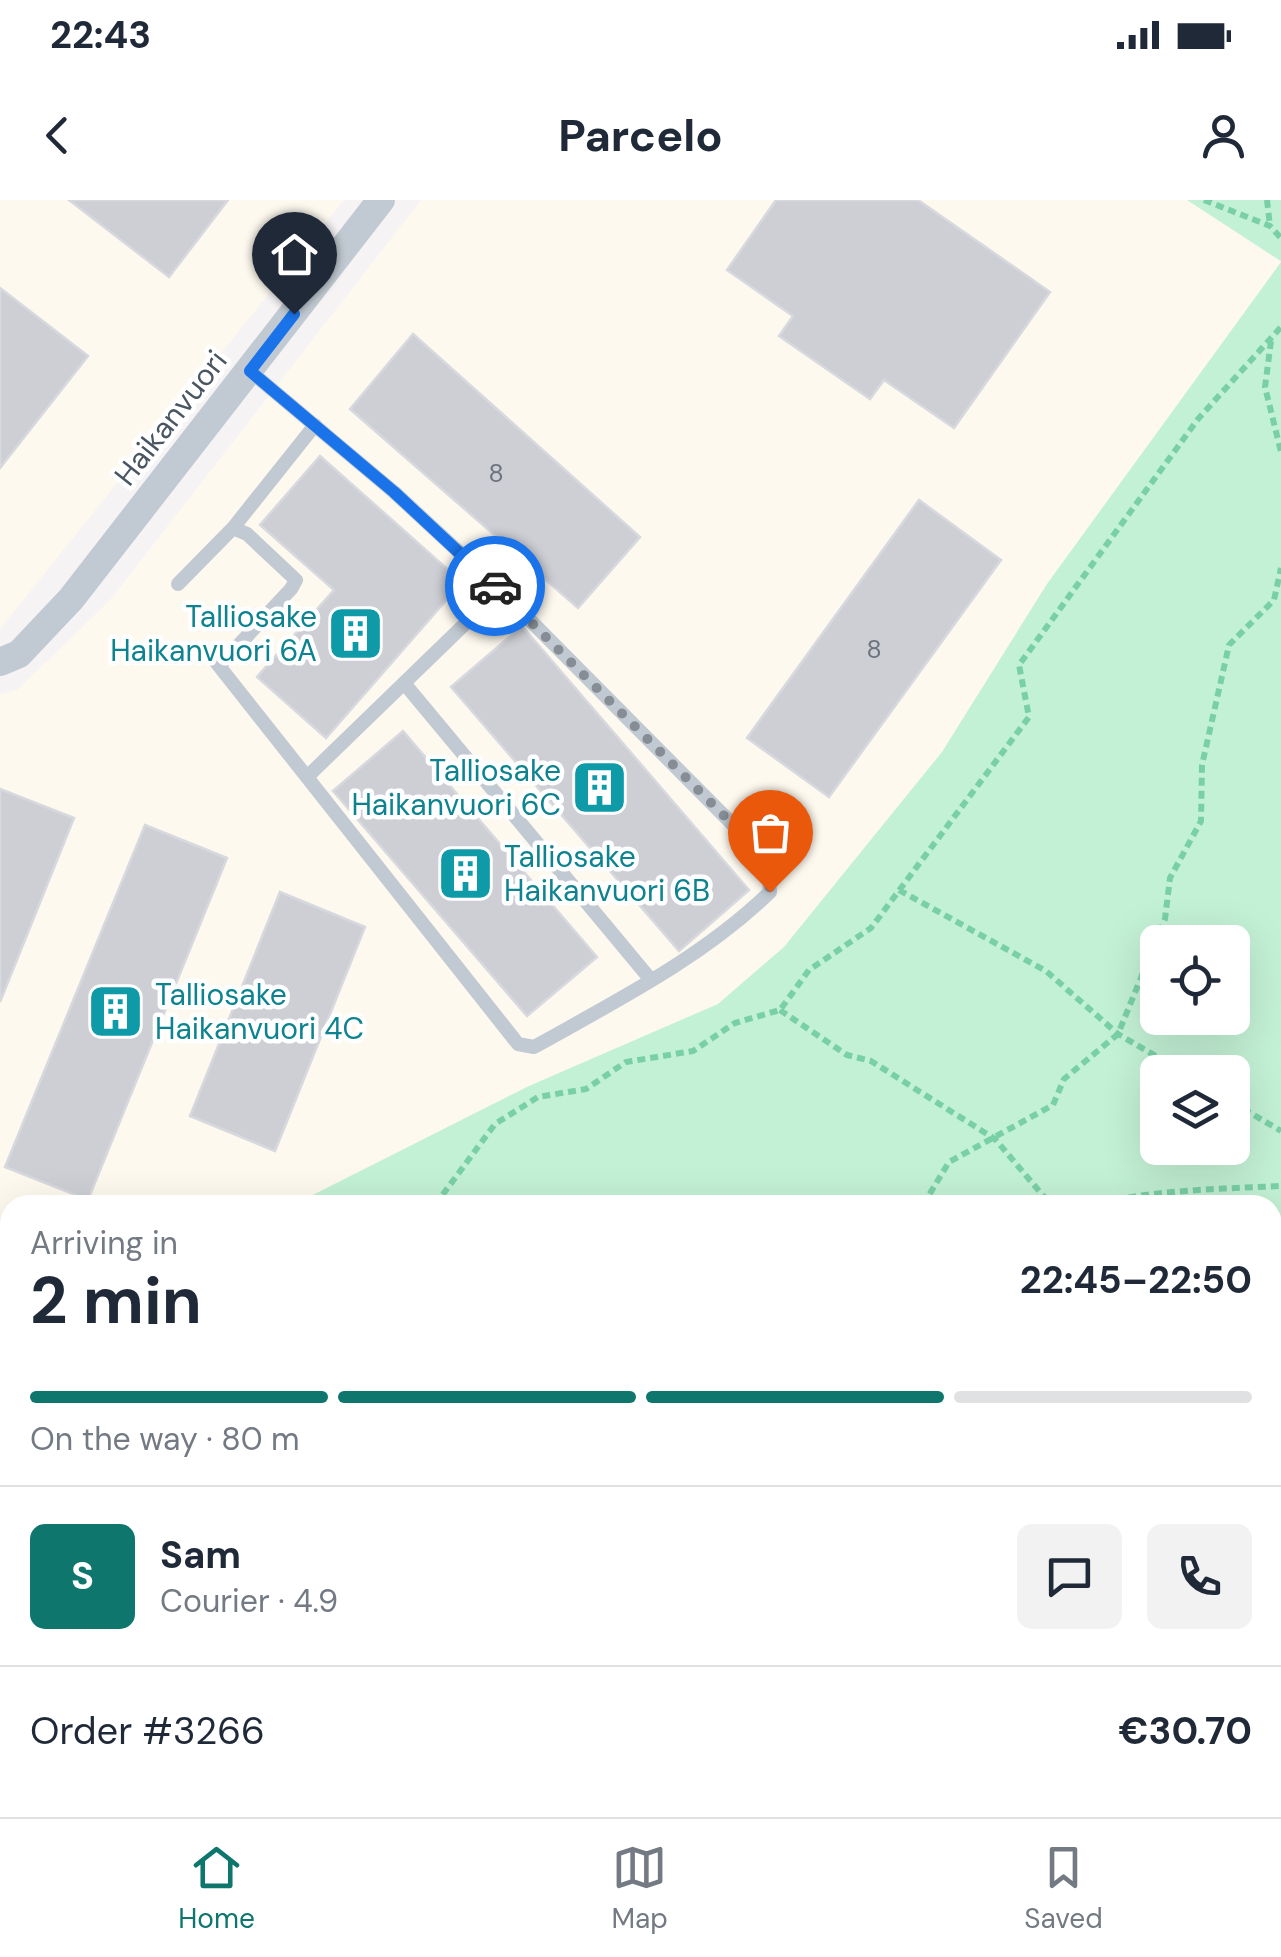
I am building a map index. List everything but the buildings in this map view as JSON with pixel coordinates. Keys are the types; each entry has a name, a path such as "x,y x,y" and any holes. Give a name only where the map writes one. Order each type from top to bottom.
{"street":[{"name":"Haikanvuori","path":"0,662 20,654 72,599 381,200"}],"lane":[{"path":"208,652 518,1044 534,1048 651,980 733,928 770,892 768,860 500,590 394,492 250,371"},
{"path":"178,584 233,528 314,425"},
{"path":"219,666 296,580 247,534 233,528"},
{"path":"308,777 500,590"},
{"path":"404,683 651,980"}],"path":[{"path":"1204,200 1270,226 1281,238"},
{"path":"1267,200 1270,226"},
{"path":"442,1195 495,1124 538,1098 586,1089 626,1062 692,1051 736,1023 780,1010 809,970 871,928 1029,717 1019,665 1198,419 1281,327"},
{"path":"1271,341 1264,387 1281,452"},
{"path":"929,1195 948,1162 1053,1104 1064,1079 1118,1034 1165,919 1170,878 1201,821 1202,765 1228,645 1274,600 1281,568"},
{"path":"899,890 1046,970 1118,1034 1154,1055"},
{"path":"780,1010 847,1055 871,1060 995,1139 1043,1195"},
{"path":"1250,1113 1281,1131"},
{"path":"1146,1195 1281,1186"}],"shaded area":[{"path":"0,200 344,200 0,629"},
{"path":"421,200 1187,200 1281,262 1047,584 942,752 784,947 718,1004 529,1086 313,1195 0,1195 0,694 17,690 110,600"}],"green space":[{"path":"1187,200 1281,200 1281,261"},
{"path":"1281,262 1281,1195 313,1195 529,1086 718,1004 784,947 942,752 1047,584"}],"way so far":[{"path":"495,586 768,860 770,892"}],"place":[{"name":"Talliosake Haikanvuori 6A","path":"356,634"},
{"name":"Talliosake Haikanvuori 6C","path":"600,788"},
{"name":"Talliosake Haikanvuori 6B","path":"465,874"},
{"name":"Talliosake Haikanvuori 4C","path":"116,1012"}],"route":[{"path":"294,314 250,371 394,492 495,586"}]}
